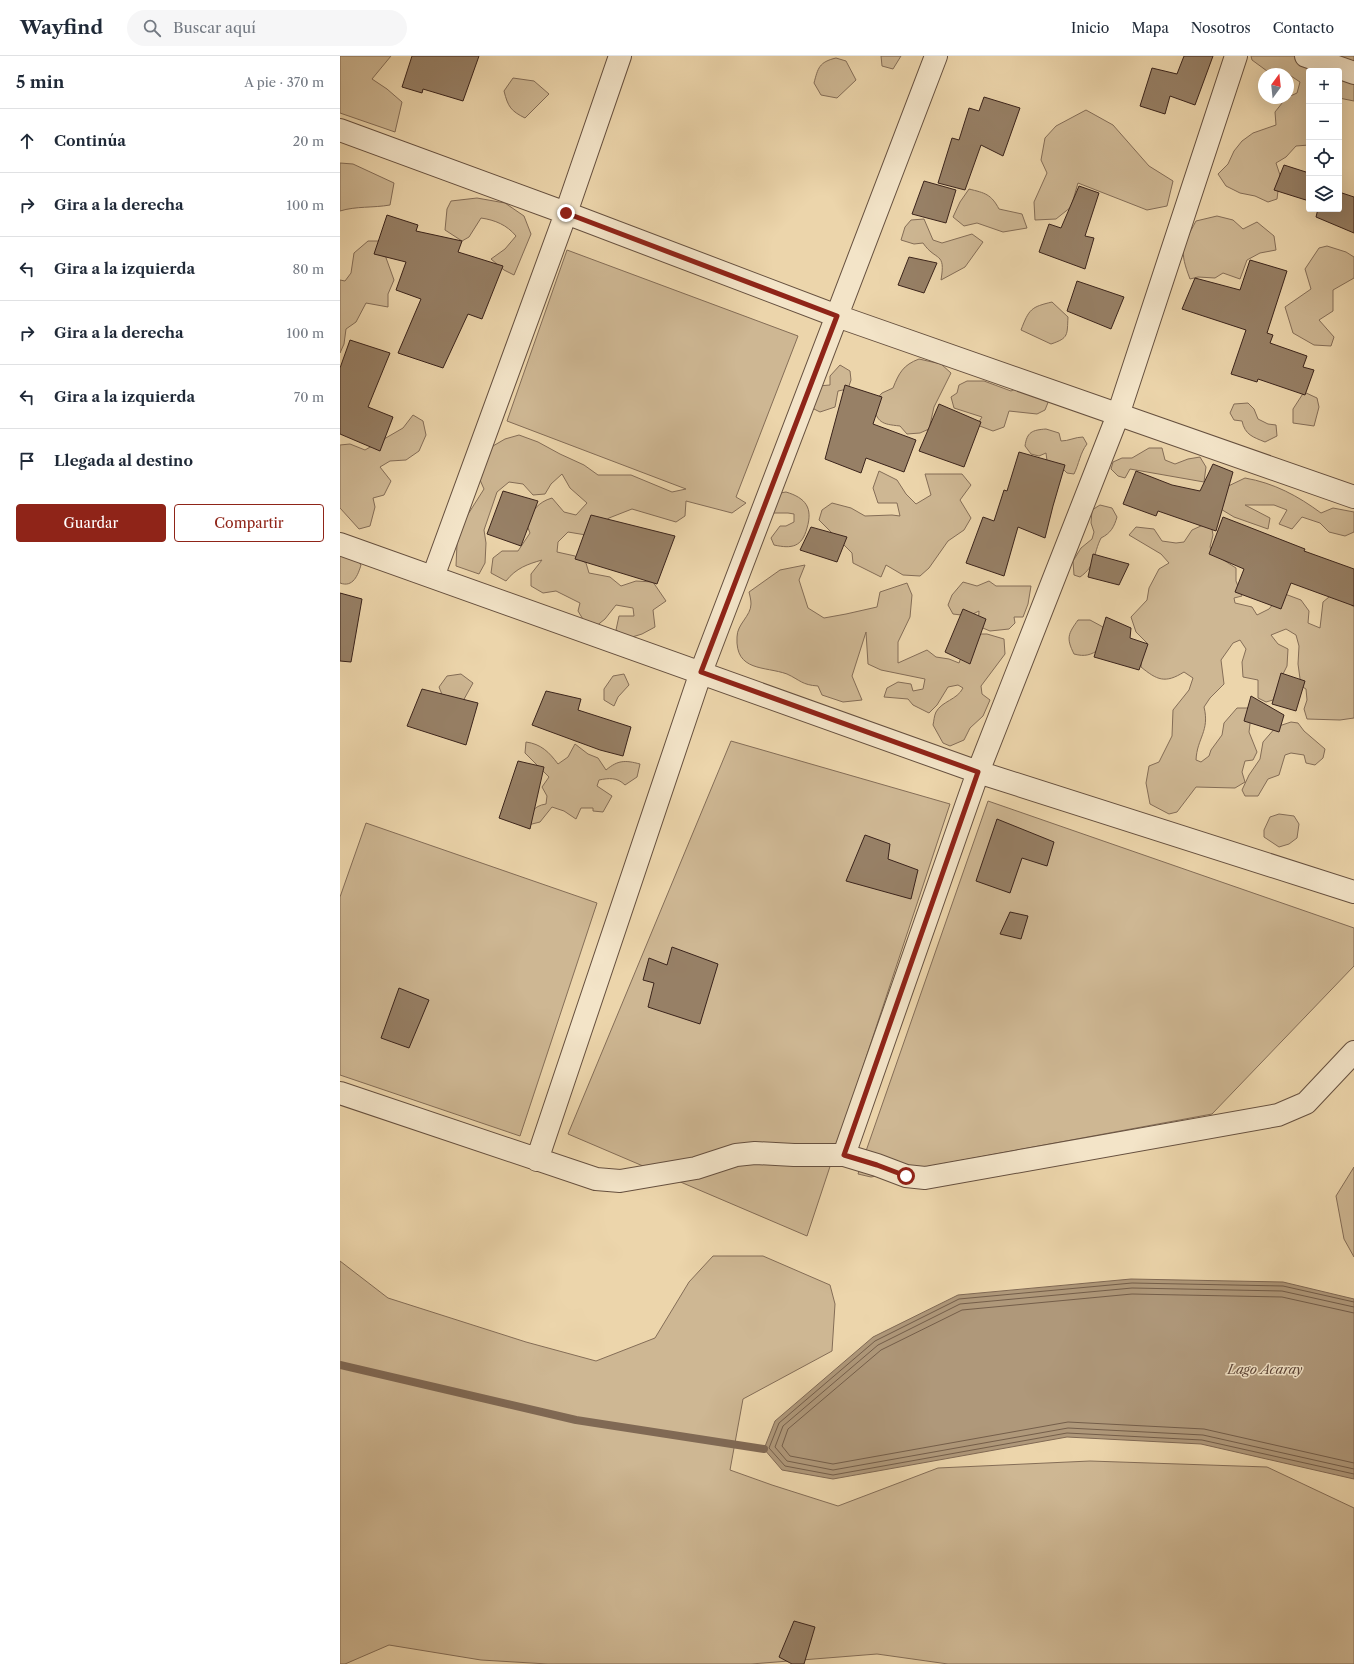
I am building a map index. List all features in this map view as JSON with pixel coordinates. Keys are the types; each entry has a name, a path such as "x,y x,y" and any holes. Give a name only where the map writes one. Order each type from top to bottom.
{"street":[{"path":"433,577 566,213 620,56"},
{"path":"537,1160 701,672 936,56"},
{"path":"844,1155 978,772 1118,415 1236,56"},
{"path":"1306,56 1354,73"},
{"path":"340,130 566,213 837,316 1354,497"},
{"path":"340,544 978,772 1354,892"},
{"path":"340,1093 596,1179 620,1181 696,1168 736,1155 755,1153 794,1156 844,1155 906,1176 925,1178 1278,1115 1306,1103 1354,1052"}],"shaded area":[{"path":"340,56 391,56 372,79 402,102 395,132 340,113"},
{"path":"881,56 901,56 893,69 882,66"},
{"path":"1251,56 1354,56 1354,101 1342,99 1342,68 1306,68 1306,145 1296,146 1286,157 1276,163 1280,175 1277,199 1268,202 1255,196 1240,193 1226,186 1218,174 1228,164 1234,151 1242,141 1253,133 1276,125 1275,112 1281,104 1294,104 1294,94 1297,93 1300,82 1294,78 1294,68 1263,68 1252,60"},
{"path":"836,58 846,61 856,80 837,98 821,95 814,83 820,66 826,61"},
{"path":"513,78 534,81 549,94 525,118 511,108 505,96 504,91"},
{"path":"1086,110 1113,125 1149,166 1173,181 1167,206 1147,210 1078,183 1071,207 1056,219 1035,220 1034,202 1047,173 1041,160 1045,138 1056,126"},
{"path":"340,163 353,164 394,183 390,205 352,208 340,211"},
{"path":"969,189 990,197 999,209 1022,214 1027,228 1003,232 977,223 964,226 953,217 960,202"},
{"path":"477,198 505,203 524,216 531,234 514,275 504,270 491,259 505,249 516,236 505,226 491,220 481,218 469,237 462,241 445,230 447,209 451,201"},
{"path":"1217,216 1233,220 1243,229 1257,222 1274,236 1276,250 1260,253 1247,260 1240,279 1223,273 1215,278 1198,277 1190,279 1183,255 1185,243 1196,221"},
{"path":"924,219 933,240 942,243 972,234 983,242 965,267 941,280 942,265 939,258 923,243 914,244 901,240 905,227 911,220"},
{"path":"368,241 380,241 394,280 388,294 388,307 366,303 356,322 346,329 344,344 340,353 340,280 345,281 351,273 354,253"},
{"path":"1327,246 1346,252 1354,257 1354,278 1333,290 1333,311 1319,320 1334,337 1331,346 1314,345 1293,333 1285,307 1311,289 1305,269 1319,248"},
{"path":"567,250 798,336 736,497 746,503 732,513 686,501 685,516 676,522 632,509 609,518 586,535 568,532 558,542 557,552 575,556 586,563 589,573 610,577 621,586 636,581 653,582 666,601 653,610 655,627 642,634 629,638 616,630 619,616 634,616 633,608 616,605 605,619 595,627 584,621 578,611 580,603 556,591 543,593 531,586 531,574 542,560 522,567 506,581 491,573 493,558 502,551 518,551 530,533 526,523 533,511 543,502 552,498 564,512 576,515 587,503 570,488 562,474 551,484 545,494 533,495 523,484 509,482 497,492 484,530 486,543 485,563 479,574 456,566 457,544 465,519 484,489 480,480 483,466 493,446 505,439 519,435 538,442 584,465 598,475 631,475 672,492 686,489 507,421"},
{"path":"1052,302 1068,317 1066,335 1061,340 1051,344 1021,330 1026,317 1032,310"},
{"path":"919,359 941,364 951,373 934,407 929,429 920,433 907,434 900,426 884,423 878,419 872,404 882,393 893,388 897,378 905,367"},
{"path":"840,365 850,371 851,380 848,389 838,391 835,407 820,412 814,409 811,400 818,386 830,385 830,376"},
{"path":"967,381 984,381 1011,391 1021,386 1049,400 1045,410 1037,414 1009,411 1004,427 993,431 977,425 982,417 954,408 951,397 957,393 959,385"},
{"path":"1304,392 1317,398 1319,407 1314,426 1293,423 1293,409"},
{"path":"1248,403 1254,409 1258,419 1268,424 1276,425 1277,436 1265,442 1253,437 1247,432 1242,421 1234,420 1230,413 1234,404"},
{"path":"413,415 423,421 426,435 419,451 406,460 390,461 380,467 391,481 384,495 373,498 375,507 370,526 359,529 340,508 340,445 350,444 365,450 403,428"},
{"path":"1046,429 1059,433 1061,441 1083,437 1087,444 1074,474 1067,473 1063,469 1047,461 1046,453 1039,456 1031,454 1025,446 1027,438 1031,433 1037,430"},
{"path":"1149,448 1162,448 1165,460 1175,464 1188,459 1200,457 1206,467 1204,482 1130,469 1125,478 1118,476 1111,469 1113,462 1122,458 1132,458"},
{"path":"879,471 897,480 906,494 916,504 931,495 925,474 962,474 971,485 960,500 971,518 964,530 948,541 929,568 920,576 903,575 886,565 881,577 853,563 852,553 819,520 822,510 832,503 851,508 865,516 900,516 897,503 878,503 873,488"},
{"path":"1245,478 1266,483 1285,491 1304,501 1321,513 1333,508 1354,512 1354,532 1345,536 1329,532 1320,523 1302,517 1292,529 1279,524 1287,510 1274,505 1245,505 1270,518 1268,529 1234,517 1219,508 1218,491"},
{"path":"786,492 799,497 803,501 808,509 809,521 805,534 799,543 786,547 774,545 771,538 780,526 786,526 794,522 794,514 773,513 780,493"},
{"path":"1100,505 1112,508 1117,517 1112,529 1101,538 1089,569 1080,577 1074,575 1073,561 1081,548 1092,539 1094,532 1091,523 1092,510"},
{"path":"1210,518 1213,535 1210,547 1214,554 1236,568 1236,581 1242,596 1234,598 1235,603 1252,607 1257,615 1269,609 1280,596 1285,594 1301,600 1309,611 1308,623 1320,628 1323,602 1335,592 1354,607 1354,718 1340,720 1307,719 1304,709 1307,700 1306,689 1301,686 1298,664 1299,646 1296,635 1286,629 1271,635 1278,644 1288,649 1287,666 1273,700 1266,702 1258,698 1258,680 1243,677 1242,662 1246,649 1240,640 1233,643 1221,660 1224,684 1210,698 1204,707 1204,729 1196,760 1201,762 1209,756 1211,750 1222,735 1224,723 1237,708 1252,708 1249,732 1257,752 1253,760 1245,761 1242,772 1245,782 1235,788 1196,787 1177,812 1169,814 1150,804 1146,783 1149,766 1159,762 1172,736 1173,710 1189,690 1193,678 1184,672 1172,678 1161,679 1152,675 1141,667 1142,656 1147,643 1136,632 1131,617 1147,600 1149,588 1159,569 1169,563 1161,554 1129,535 1136,527 1154,529 1162,541 1176,543 1184,542 1192,530 1203,525"},
{"path":"340,552 354,556 361,565 354,580 348,584 340,583"},
{"path":"805,565 799,580 808,608 824,618 877,607 880,592 907,583 912,595 910,617 898,642 898,663 927,650 936,657 949,659 959,663 966,644 973,634 987,634 1004,639 1005,654 981,686 982,694 990,700 983,716 970,728 964,740 950,746 943,743 933,725 935,714 939,708 957,695 963,688 958,685 948,687 937,705 929,713 913,705 908,699 884,697 887,688 898,682 911,684 913,691 923,689 925,679 881,670 868,664 866,632 852,676 862,700 843,702 822,695 818,686 805,683 787,674 753,666 746,662 741,656 738,648 737,637 739,628 749,612 751,601 749,592 780,570"},
{"path":"989,581 996,586 1031,586 1028,604 1023,617 1014,617 1015,623 1009,629 990,631 978,626 979,611 969,616 953,614 948,605 952,595 963,582 977,586"},
{"path":"1078,620 1090,620 1103,627 1100,649 1094,653 1088,655 1074,654 1069,636"},
{"path":"461,674 473,683 463,701 443,697 439,687 447,676"},
{"path":"624,674 629,685 618,697 614,706 604,700 604,689 613,676"},
{"path":"1291,722 1298,723 1304,731 1325,749 1323,758 1315,765 1306,763 1304,755 1291,753 1285,755 1279,775 1268,779 1258,796 1245,796 1242,790 1249,775 1260,759 1263,742 1276,727"},
{"path":"731,741 950,804 807,1236 568,1134"},
{"path":"526,742 544,749 558,764 568,757 575,744 588,754 598,758 606,770 614,764 622,762 640,764 637,777 625,785 622,782 613,779 599,780 597,786 612,796 603,812 593,811 593,808 581,808 576,819 564,811 552,807 540,822 528,825 535,808 546,804 547,796 542,787 549,777 525,753"},
{"path":"988,801 1354,928 1354,966 1212,1114 871,1177 858,1174"},
{"path":"1279,814 1294,816 1299,824 1297,838 1289,844 1279,847 1264,837 1264,830 1270,817"},
{"path":"366,823 597,903 520,1136 340,1075 340,897"},
{"path":"1354,1167 1354,1257 1344,1239 1336,1196"},
{"path":"713,1256 763,1256 830,1285 835,1304 832,1351 743,1399 730,1470 838,1506 938,1468 1090,1461 1267,1467 1354,1508 1354,1664 948,1664 877,1654 751,1664 548,1664 481,1660 389,1645 345,1664 340,1664 340,1261 388,1298 526,1342 596,1361 655,1338 689,1282"}],"water":[{"name":"Lago Acaray","path":"1131,1279 1283,1282 1354,1299 1354,1479 1201,1444 1067,1437 833,1479 782,1470 764,1449 775,1421 873,1337 958,1295"}],"building":[{"path":"412,56 479,56 463,101 423,89 422,93 402,87"},
{"path":"1184,56 1213,56 1195,105 1170,96 1165,114 1140,106 1152,68 1177,74"},
{"path":"984,97 1020,108 1003,156 981,145 965,190 938,183 952,138 959,140 969,108 979,111"},
{"path":"1284,165 1306,172 1306,200 1274,190"},
{"path":"924,181 956,190 946,223 912,214"},
{"path":"1079,186 1099,193 1085,236 1094,238 1085,269 1039,252 1049,224 1061,228"},
{"path":"1342,193 1354,197 1354,233 1316,217 1317,212 1342,212"},
{"path":"387,215 418,225 416,231 462,241 458,252 503,266 482,319 468,314 443,368 398,353 421,299 396,290 406,262 374,254"},
{"path":"909,257 937,263 924,293 898,285"},
{"path":"1250,260 1287,271 1267,333 1273,335 1270,343 1307,356 1303,367 1314,370 1305,395 1258,379 1257,382 1231,374 1246,330 1182,309 1195,278 1240,290"},
{"path":"1077,281 1124,297 1111,329 1067,311"},
{"path":"350,340 390,353 368,407 393,417 380,451 340,434 340,368"},
{"path":"845,385 882,397 873,424 916,440 904,472 866,458 861,473 825,459"},
{"path":"939,404 981,422 964,467 919,451"},
{"path":"1019,452 1065,465 1045,538 1018,527 1004,576 966,563 983,517 994,521 1004,490 1007,491"},
{"path":"1213,464 1233,472 1216,531 1158,511 1156,516 1123,504 1136,471 1172,485 1200,491"},
{"path":"503,491 538,501 521,546 487,534"},
{"path":"591,515 675,536 657,584 575,559"},
{"path":"1223,517 1305,549 1304,551 1354,569 1354,606 1291,583 1281,609 1235,592 1244,569 1209,554"},
{"path":"811,527 847,537 837,562 800,550"},
{"path":"1093,554 1129,564 1119,585 1088,577"},
{"path":"340,593 362,599 351,662 340,661"},
{"path":"963,609 986,619 970,664 945,652"},
{"path":"1106,617 1131,628 1130,638 1148,644 1139,670 1094,657"},
{"path":"1281,673 1305,681 1296,711 1272,704"},
{"path":"422,689 478,703 466,745 407,726"},
{"path":"546,691 581,699 578,710 631,727 623,756 600,750 532,725"},
{"path":"1251,696 1284,715 1279,732 1244,721"},
{"path":"518,761 544,767 530,829 499,818"},
{"path":"997,819 1054,842 1047,866 1022,858 1010,893 976,881"},
{"path":"865,835 890,844 888,859 918,870 911,899 846,881"},
{"path":"1010,912 1028,916 1021,939 1000,934"},
{"path":"672,947 718,964 700,1024 648,1007 654,983 643,980 649,958 667,965"},
{"path":"399,988 429,1000 409,1048 381,1038"},
{"path":"794,1621 815,1627 804,1664 792,1664 779,1657"}],"waterway":[{"path":"340,1365 576,1420 764,1449"}],"route":[{"path":"566,213 837,316 701,672 978,772 844,1155 906,1176"}]}
